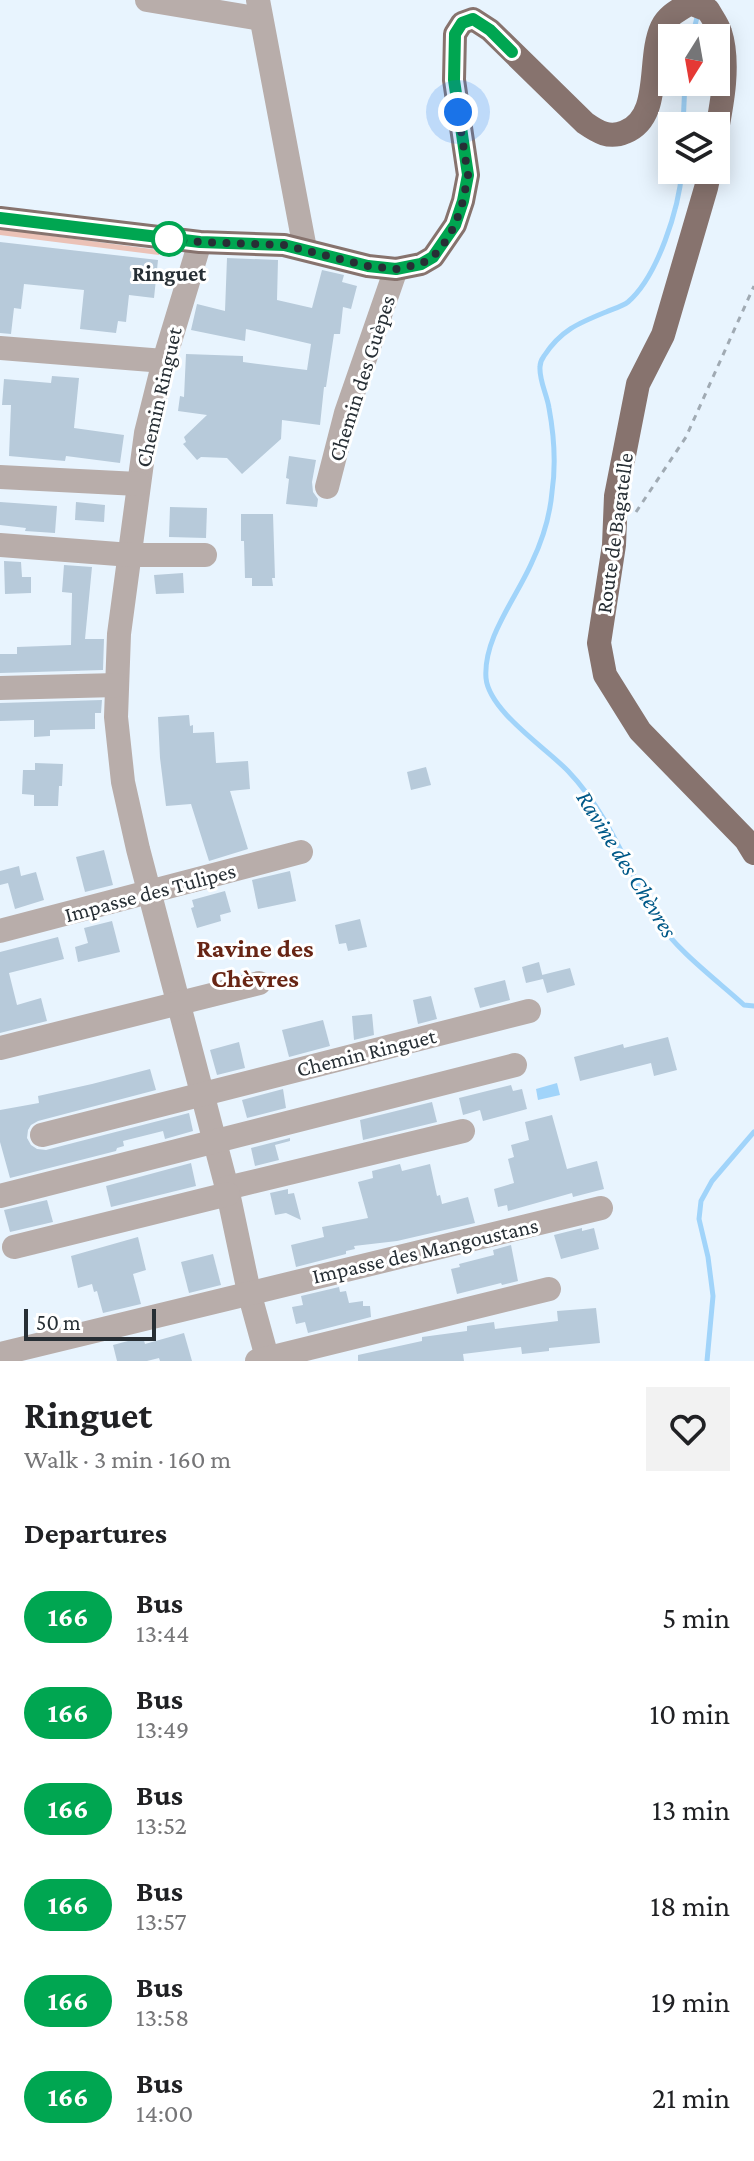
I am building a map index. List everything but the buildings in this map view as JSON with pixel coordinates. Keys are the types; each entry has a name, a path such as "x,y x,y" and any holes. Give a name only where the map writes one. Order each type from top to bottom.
{"main road":[{"path":"0,218 200,242 284,245 368,266 396,269 421,264 433,257 455,225 463,201 468,175 454,80 455,34 462,23 473,19 490,30 598,133 617,135 632,129 645,117 656,43 667,18 690,3 708,10 720,33 724,59 720,112"},
{"name":"Route de Bagatelle","path":"707,184 663,335 638,384 616,496 614,545 599,643 605,675 640,731 746,840 754,853"}],"street":[{"path":"147,0 260,10 305,249"},
{"name":"Chemin Ringuet","path":"200,242 146,433 119,634 118,749 148,892 227,1191 264,1360"},
{"name":"Chemin des Guèpes","path":"327,487 346,413 396,269"},
{"path":"0,348 164,361"},
{"path":"0,477 138,484"},
{"path":"0,545 131,555 205,555"},
{"path":"0,688 117,685"},
{"name":"Impasse des Tulipes","path":"0,931 301,852"},
{"path":"0,1048 259,983"},
{"name":"Chemin Ringuet","path":"42,1135 529,1011"},
{"path":"0,1196 515,1065"},
{"path":"14,1247 463,1131"},
{"name":"Impasse des Mangoustans","path":"0,1354 601,1208"},
{"path":"264,1360 549,1289"}],"path":[{"path":"614,545 686,437 754,286"}],"shaded area":[{"path":"0,229 159,250 159,255 0,235"}],"water":[{"path":"557,1083 560,1095 538,1100 536,1089"}],"waterway":[{"name":"Ravine des Chèvres","path":"695,24 698,13"},
{"name":"Ravine des Chèvres","path":"684,96 684,112"},
{"name":"Ravine des Chèvres","path":"680,184 665,240 649,276 639,290 626,303 571,328 550,347 541,361 554,450 549,510 536,554 495,633 486,663 486,678 489,691 507,716 568,771 596,806 666,932 744,1005 754,1006"},
{"name":"Ravine des Chèvres","path":"707,1361 713,1296 699,1219 701,1201 712,1181 754,1132"}],"bus line":[{"name":"166","path":"0,218 200,242 284,245 368,266 406,269 433,257 455,225 463,201 468,175 454,80 455,34 462,23 473,19 490,30 512,52"}],"place":[{"name":"Ringuet","path":"169,239"}],"district":[{"name":"Ravine des Chèvres","path":"255,963"}],"route":[{"path":"169,239 284,245 368,266 396,269 421,264 433,257 445,242 463,201 468,175 458,112"}]}
